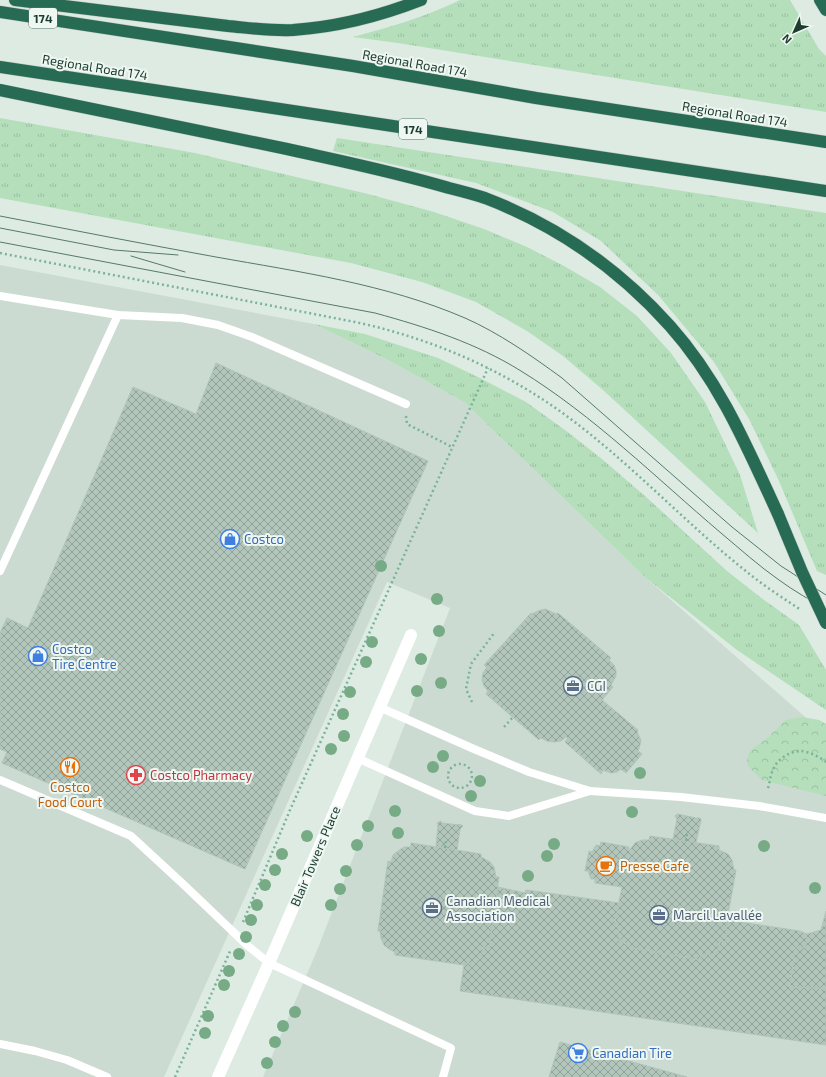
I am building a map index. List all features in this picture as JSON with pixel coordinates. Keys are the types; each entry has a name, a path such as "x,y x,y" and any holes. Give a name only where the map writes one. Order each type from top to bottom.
{"highway":[{"path":"15,0 60,4 228,26 292,30 354,22 384,14 421,0"},
{"path":"820,0 826,10"},
{"name":"Regional Road 174","path":"0,12 353,66 536,98 826,142"},
{"name":"Regional Road 174","path":"0,67 826,191"},
{"path":"0,90 245,140 424,180 482,198 511,209 544,225 574,243 614,272 653,308 684,343 715,385 729,409 778,514 802,572 826,623"}],"street":[{"name":"Blair Towers Place","path":"218,1077 411,635"}],"lane":[{"path":"29,0 60,4"},
{"path":"0,296 118,315 182,318 218,325 252,337 406,404"},
{"path":"0,571 118,315"},
{"path":"379,707 529,772 590,791 681,797 759,806 826,818"},
{"path":"357,758 475,811 509,816 590,791"},
{"path":"0,780 131,836 248,946 269,963 451,1048 443,1077"},
{"path":"0,1044 35,1051 67,1060 107,1077"}],"path":[{"path":"0,253 376,326 446,348 488,368 539,398 575,422 748,573 807,613"},
{"path":"175,1077 238,936 290,810 488,368"},
{"path":"406,404 407,424 452,447"},
{"path":"472,702 466,689 470,664 495,632"},
{"path":"504,727 513,717"},
{"path":"768,788 773,768 781,759 792,753 801,751 809,753 826,762"},
{"path":"460,763 466,764 473,773 473,779 466,788 455,788 448,779 450,768 460,763"},
{"path":"686,841 687,833"},
{"path":"445,848 446,841"}],"shaded area":[{"path":"0,265 314,324 388,360 464,402 646,578 826,735 826,1077 263,1077 318,948 450,608 387,582 164,1077 0,1077"}],"green space":[{"path":"460,0 790,0 819,49 826,56 826,112 353,37 421,17"},
{"path":"0,118 195,153 368,194 434,212 484,229 527,247 564,266 600,287 637,316 671,353 705,402 740,475 758,533 603,390 563,356 527,331 476,302 422,282 351,263 0,198"},
{"path":"337,138 826,213 826,575 817,571 779,481 749,419 714,362 659,296 601,241 553,212 476,183 333,151"},
{"path":"314,324 365,334 438,358 526,402 565,430 645,496 727,571 799,625 826,670 826,710 737,650 646,578 464,402 388,360"},
{"path":"802,717 819,720 826,724 826,796 762,780 748,766 747,759 753,748 765,740 786,720"}],"building":[{"name":"Costco","path":"216,363 428,461 245,869 2,763 7,752 0,749 0,633 7,618 28,628 133,387 196,414"},
{"path":"545,609 556,614 558,613 611,658 609,660 614,665 616,676 611,685 613,687 602,700 638,730 637,732 641,740 638,751 642,754 626,773 621,769 617,772 611,773 603,770 601,774 565,742 568,738 566,737 561,741 554,742 541,738 539,740 486,694 488,691 482,680 483,673 487,667 484,665 531,613 532,614"},
{"path":"677,814 700,818 701,820 696,843 673,839 677,819 675,816"},
{"path":"441,821 442,823 459,824 463,826 460,829 457,850 436,846 437,823"},
{"path":"650,836 719,846 719,850 728,854 732,860 734,870 736,870 727,920 726,942 720,941 717,954 701,955 700,960 633,948 620,941 618,927 614,926 622,887 595,883 595,879 591,879 588,871 585,871 589,851 592,852 596,845 600,846 601,842 629,847 629,851 635,843 642,840 649,840"},
{"path":"411,843 481,854 481,857 490,862 494,867 496,877 499,877 489,949 484,947 478,961 464,965 395,955 395,952 384,945 380,931 378,931 388,861 391,862 393,855 404,847 411,847"},
{"path":"498,887 525,893 526,890 619,903 614,926 618,927 620,941 633,948 700,960 701,955 717,954 720,941 726,942 727,920 800,931 807,934 806,948 795,947 790,987 820,988 826,991 826,1045 460,991 464,965 478,961 484,947 489,949"},
{"path":"826,911 826,991 820,988 790,987 795,947 806,948 807,934 821,930"},
{"name":"Canadian Tire","path":"560,1042 687,1077 549,1077"}],"tram line":[{"path":"0,216 342,280 405,296 465,318 503,338 562,378 732,527 781,566 826,595"},
{"path":"0,228 114,250 178,255"},
{"path":"0,242 375,313 432,330 468,344 521,371 574,407 624,448 696,512 757,563 790,588 826,609"},
{"path":"131,256 185,272"}],"place":[{"name":"Costco","path":"230,539"},
{"name":"Costco Tire Centre","path":"38,656"},
{"name":"CGI","path":"573,686"},
{"name":"Costco Food Court","path":"70,767"},
{"name":"Costco Pharmacy","path":"136,775"},
{"name":"Presse Cafe","path":"606,866"},
{"name":"Canadian Medical Association","path":"432,908"},
{"name":"Marcil Lavallée","path":"659,915"},
{"name":"Canadian Tire","path":"578,1053"}]}
